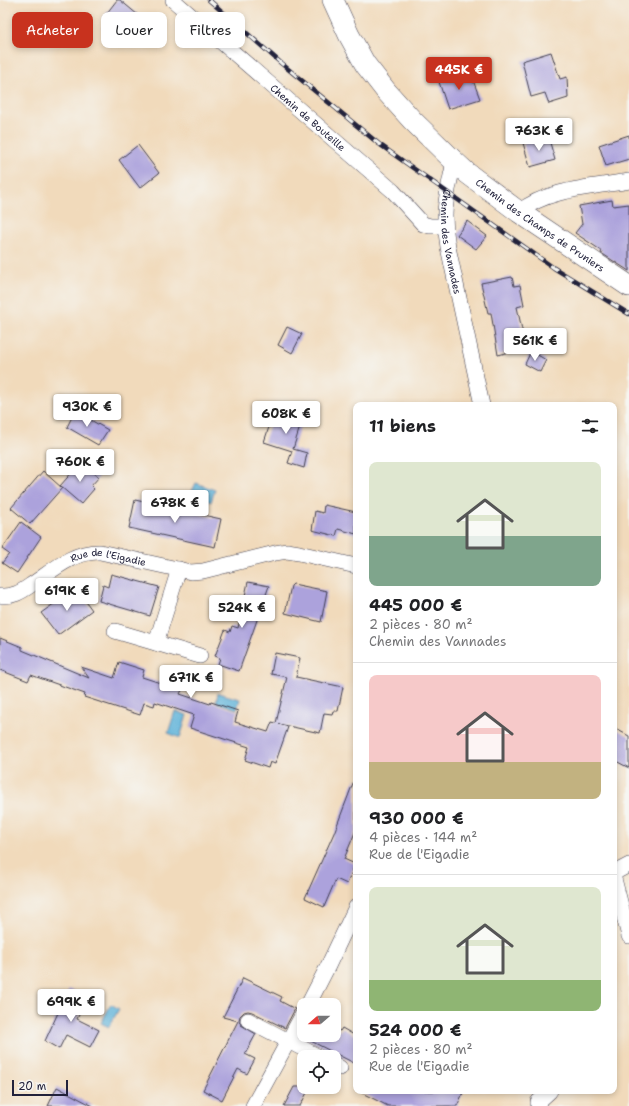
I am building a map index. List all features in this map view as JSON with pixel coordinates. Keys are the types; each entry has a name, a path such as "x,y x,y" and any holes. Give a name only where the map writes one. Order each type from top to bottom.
{"street":[{"name":"Chemin de Bouteille","path":"173,0 392,190 423,224 430,226 445,226"},
{"path":"333,0 349,35 365,64 391,97 454,161"},
{"name":"Chemin des Vannades","path":"454,161 447,194 445,226 448,247 481,402"},
{"name":"Chemin des Champs de Pruniers","path":"454,161 467,173 519,212 629,286"},
{"path":"519,212 537,200 561,192 629,181"},
{"name":"Rue de l'Eigadie","path":"0,596 12,596 72,558 88,553 100,552 191,572 203,571 287,551 299,552 353,565"},
{"path":"156,643 179,569"},
{"path":"114,631 200,656"},
{"path":"617,871 629,865"},
{"path":"617,890 629,936"},
{"path":"312,998 353,913"},
{"path":"248,1020 305,1050"},
{"path":"253,1106 297,1025"},
{"path":"538,1104 547,1094"}],"water":[{"path":"196,483 215,490 211,502 190,495"},
{"path":"218,693 240,699 237,709 216,702"},
{"path":"175,711 187,715 180,738 168,733"},
{"path":"111,1004 119,1009 109,1027 101,1023"}],"building":[{"path":"117,0 120,0 134,12 108,12"},
{"path":"551,52 560,79 567,77 568,98 549,104 545,93 531,97 522,61"},
{"path":"470,72 480,99 448,109 439,82"},
{"path":"629,135 629,159 606,166 599,145"},
{"path":"548,136 555,160 530,167 523,143"},
{"path":"138,145 159,173 140,188 119,160"},
{"path":"612,200 613,206 629,204 629,271 601,253 602,251 575,233 582,224 579,206"},
{"path":"467,221 487,236 476,249 457,235"},
{"path":"512,277 514,286 520,285 524,305 517,307 526,348 498,355 491,313 488,313 481,283"},
{"path":"287,327 302,334 292,353 278,345"},
{"path":"531,351 546,360 540,372 525,364"},
{"path":"275,409 303,417 293,449 307,453 304,468 288,463 292,451 264,442"},
{"path":"75,411 108,430 98,445 67,427"},
{"path":"81,462 99,477 91,486 94,489 81,504 60,486"},
{"path":"43,471 62,488 30,524 11,508"},
{"path":"135,500 221,519 215,547 129,528"},
{"path":"324,505 353,511 353,533 338,529 336,536 312,530 315,511 323,513"},
{"path":"21,522 41,537 17,573 2,563 9,554 2,549"},
{"path":"111,574 159,587 150,616 99,601 103,585 108,587"},
{"path":"248,582 269,586 239,671 218,664 220,658 215,656 225,630 230,632 232,626 238,628"},
{"path":"293,584 327,591 321,622 285,613 291,586"},
{"path":"76,588 92,610 58,635 41,613"},
{"path":"0,638 22,647 22,650 89,678 81,667 114,678 119,662 144,670 142,677 182,690 180,694 238,711 235,722 268,732 272,722 276,723 287,677 271,674 275,653 300,658 296,677 343,687 338,711 333,711 332,714 324,713 320,733 279,724 288,727 275,764 270,762 268,768 245,760 249,747 190,728 194,715 155,702 154,706 144,703 140,715 84,697 85,694 31,675 28,681 0,670"},
{"path":"617,730 629,736 629,768 617,762"},
{"path":"353,783 353,837 344,859 353,863 353,869 347,884 336,879 324,907 305,898 334,833"},
{"path":"243,978 282,997 280,1001 295,1009 285,1028 252,1012 244,1012 240,1016 239,1020 241,1025 256,1034 245,1054 255,1059 247,1074 238,1069 222,1100 203,1090 238,1021 223,1017"},
{"path":"69,989 87,998 77,1019 99,1030 90,1047 66,1035 59,1049 45,1041"},
{"path":"342,1028 353,1034 353,1062 341,1056 341,1050 328,1050 313,1042 341,1042"},
{"path":"57,1087 93,1106 48,1106"},
{"path":"294,1087 297,1087 297,1094 306,1094 300,1106 284,1106"},
{"path":"364,1094 463,1094 457,1106 388,1106"}],"railway":[{"path":"209,0 282,64 379,144 554,268 629,314"}]}
